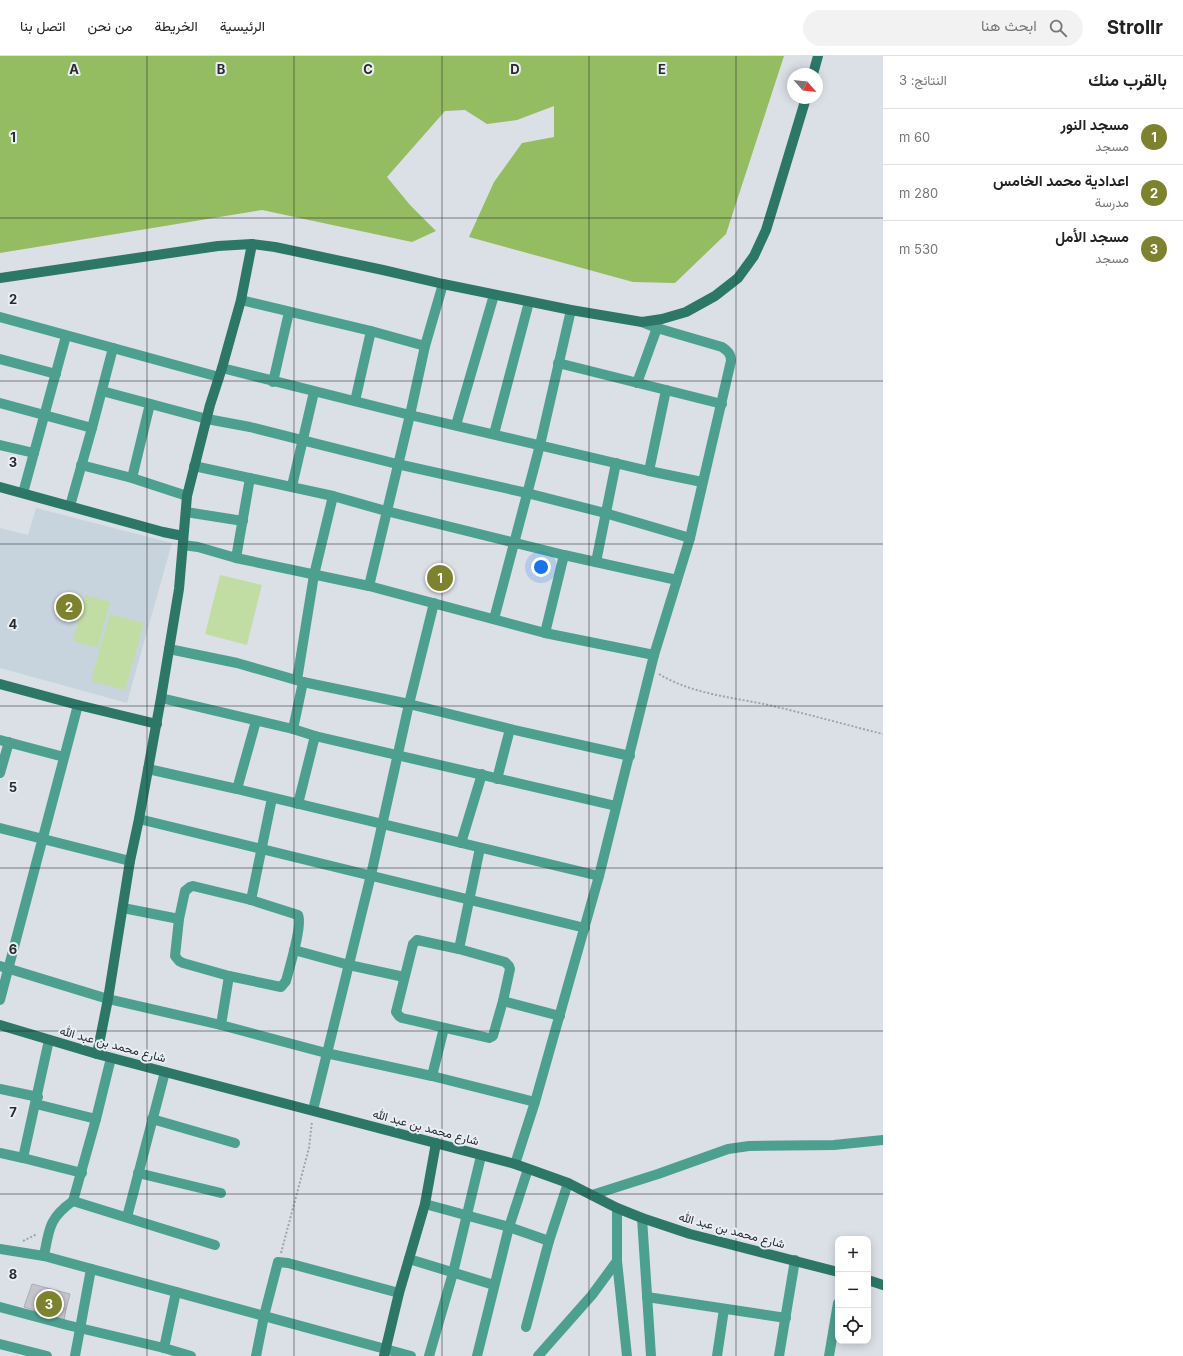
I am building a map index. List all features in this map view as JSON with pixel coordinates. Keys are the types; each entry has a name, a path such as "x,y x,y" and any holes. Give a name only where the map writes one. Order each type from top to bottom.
{"street":[{"path":"815,68 818,56"},
{"path":"642,322 662,319 686,312 716,296 738,278 754,256 766,230 804,104"},
{"path":"0,278 218,246 252,244 294,250 494,295 642,322 657,328 722,347 728,351 731,356 722,404 702,482 690,538 654,655 630,756 585,928 536,1102 515,1164"},
{"path":"97,1054 108,998 130,861 157,724 179,589 187,496 194,466 241,300 252,244"},
{"path":"368,586 410,415 425,346 443,284"},
{"path":"456,425 494,295"},
{"path":"241,300 371,331 425,346"},
{"path":"494,434 529,302"},
{"path":"494,619 540,445 571,310"},
{"path":"274,382 290,312"},
{"path":"0,317 113,348 220,373 274,382 649,471 702,482"},
{"path":"638,382 657,328"},
{"path":"355,401 371,331"},
{"path":"23,493 66,336"},
{"path":"70,506 113,348"},
{"path":"0,359 56,374"},
{"path":"558,363 722,404"},
{"path":"649,471 666,390"},
{"path":"102,391 207,419 250,427 398,464 527,493 605,513 690,538"},
{"path":"292,486 314,392"},
{"path":"0,403 92,428"},
{"path":"132,478 150,404"},
{"path":"0,445 34,453"},
{"path":"596,562 616,463"},
{"path":"81,465 132,478 187,496"},
{"path":"194,466 292,486 564,555 677,580"},
{"path":"236,558 250,478"},
{"path":"0,487 163,532 198,547 236,558 368,586 545,633 654,655"},
{"path":"293,729 314,575 332,496"},
{"path":"186,512 243,521"},
{"path":"545,633 564,555"},
{"path":"313,1110 371,875 434,603"},
{"path":"169,649 237,663 300,681 410,704 510,729 630,756"},
{"path":"0,684 157,724"},
{"path":"161,698 293,729 315,736 616,806"},
{"path":"0,1000 4,967 43,838 78,705"},
{"path":"237,789 256,721"},
{"path":"497,779 510,729"},
{"path":"298,804 315,736"},
{"path":"0,773 4,741 64,757"},
{"path":"148,769 599,876"},
{"path":"461,843 482,774"},
{"path":"251,900 272,798"},
{"path":"139,819 585,928"},
{"path":"0,828 130,861"},
{"path":"459,949 480,848"},
{"path":"193,886 251,900 298,915 300,922 294,950 286,982 281,987 229,976 183,963 177,959 175,956 179,919 185,891 190,887 193,886"},
{"path":"123,908 179,919"},
{"path":"417,940 459,949 505,962 510,966 503,1001 494,1034 491,1037 402,1018 396,1012 404,977 413,944 417,940"},
{"path":"294,950 349,965 404,977"},
{"path":"4,967 108,998 221,1025 326,1053 432,1076 536,1102"},
{"path":"221,1025 229,976"},
{"path":"503,1001 560,1016"},
{"name":"شارع محمد بن عبد الله","path":"0,1026 97,1054 515,1164 568,1183 618,1208 642,1218 690,1234 835,1271"},
{"path":"432,1076 444,1028"},
{"path":"23,1158 49,1040"},
{"path":"44,1256 49,1228 53,1220 62,1208 73,1201 82,1173 112,1058"},
{"path":"127,1217 165,1072"},
{"path":"0,1089 96,1119"},
{"path":"152,1119 235,1143"},
{"path":"592,1195 658,1174 728,1149 749,1146 834,1145 883,1140"},
{"path":"385,1352 399,1293 425,1204 436,1143"},
{"path":"0,1153 82,1173"},
{"path":"429,1356 468,1216 481,1156"},
{"path":"477,1356 509,1227 528,1169"},
{"path":"138,1173 221,1193"},
{"path":"526,1327 549,1242 568,1183"},
{"path":"73,1201 215,1245"},
{"path":"425,1204 509,1227 549,1242"},
{"path":"618,1208 617,1261 627,1356"},
{"path":"642,1218 650,1356"},
{"path":"0,1249 44,1256 264,1316 385,1352 411,1356"},
{"path":"410,1259 494,1285"},
{"path":"779,1356 795,1260"},
{"path":"538,1356 592,1294 617,1261"},
{"path":"256,1356 264,1316 278,1262 288,1262 399,1293"},
{"path":"75,1356 91,1269"},
{"path":"871,1281 883,1285"},
{"path":"164,1348 176,1292"},
{"path":"647,1297 786,1318"},
{"path":"0,1307 192,1356"},
{"path":"829,1356 837,1308"},
{"path":"717,1356 724,1309"},
{"path":"0,1344 29,1354 47,1356"}],"path":[{"path":"651,669 674,682 697,690 809,715 883,734"},
{"path":"278,1262 309,1148 313,1110"}],"shaded area":[{"path":"36,508 172,543 127,703 0,668 0,528 28,535"}],"green space":[{"path":"0,56 784,56 726,234 675,283 633,282 469,237 494,182 522,143 554,137 554,106 517,120 487,124 465,110 445,111 387,177 410,205 436,231 412,242 262,210 0,253"},
{"path":"220,575 262,585 247,645 205,634"},
{"path":"85,595 110,602 98,648 73,641"},
{"path":"110,614 144,623 125,690 91,681"}],"building":[{"path":"32,1284 70,1294 66,1309 58,1307 56,1318 24,1307"},
{"path":"58,1307 66,1309 64,1320 56,1318"}],"place":[{"name":"مسجد النور","path":"440,578"},
{"name":"اعدادية محمد الخامس","path":"69,607"},
{"name":"مسجد الأمل","path":"49,1304"}]}
